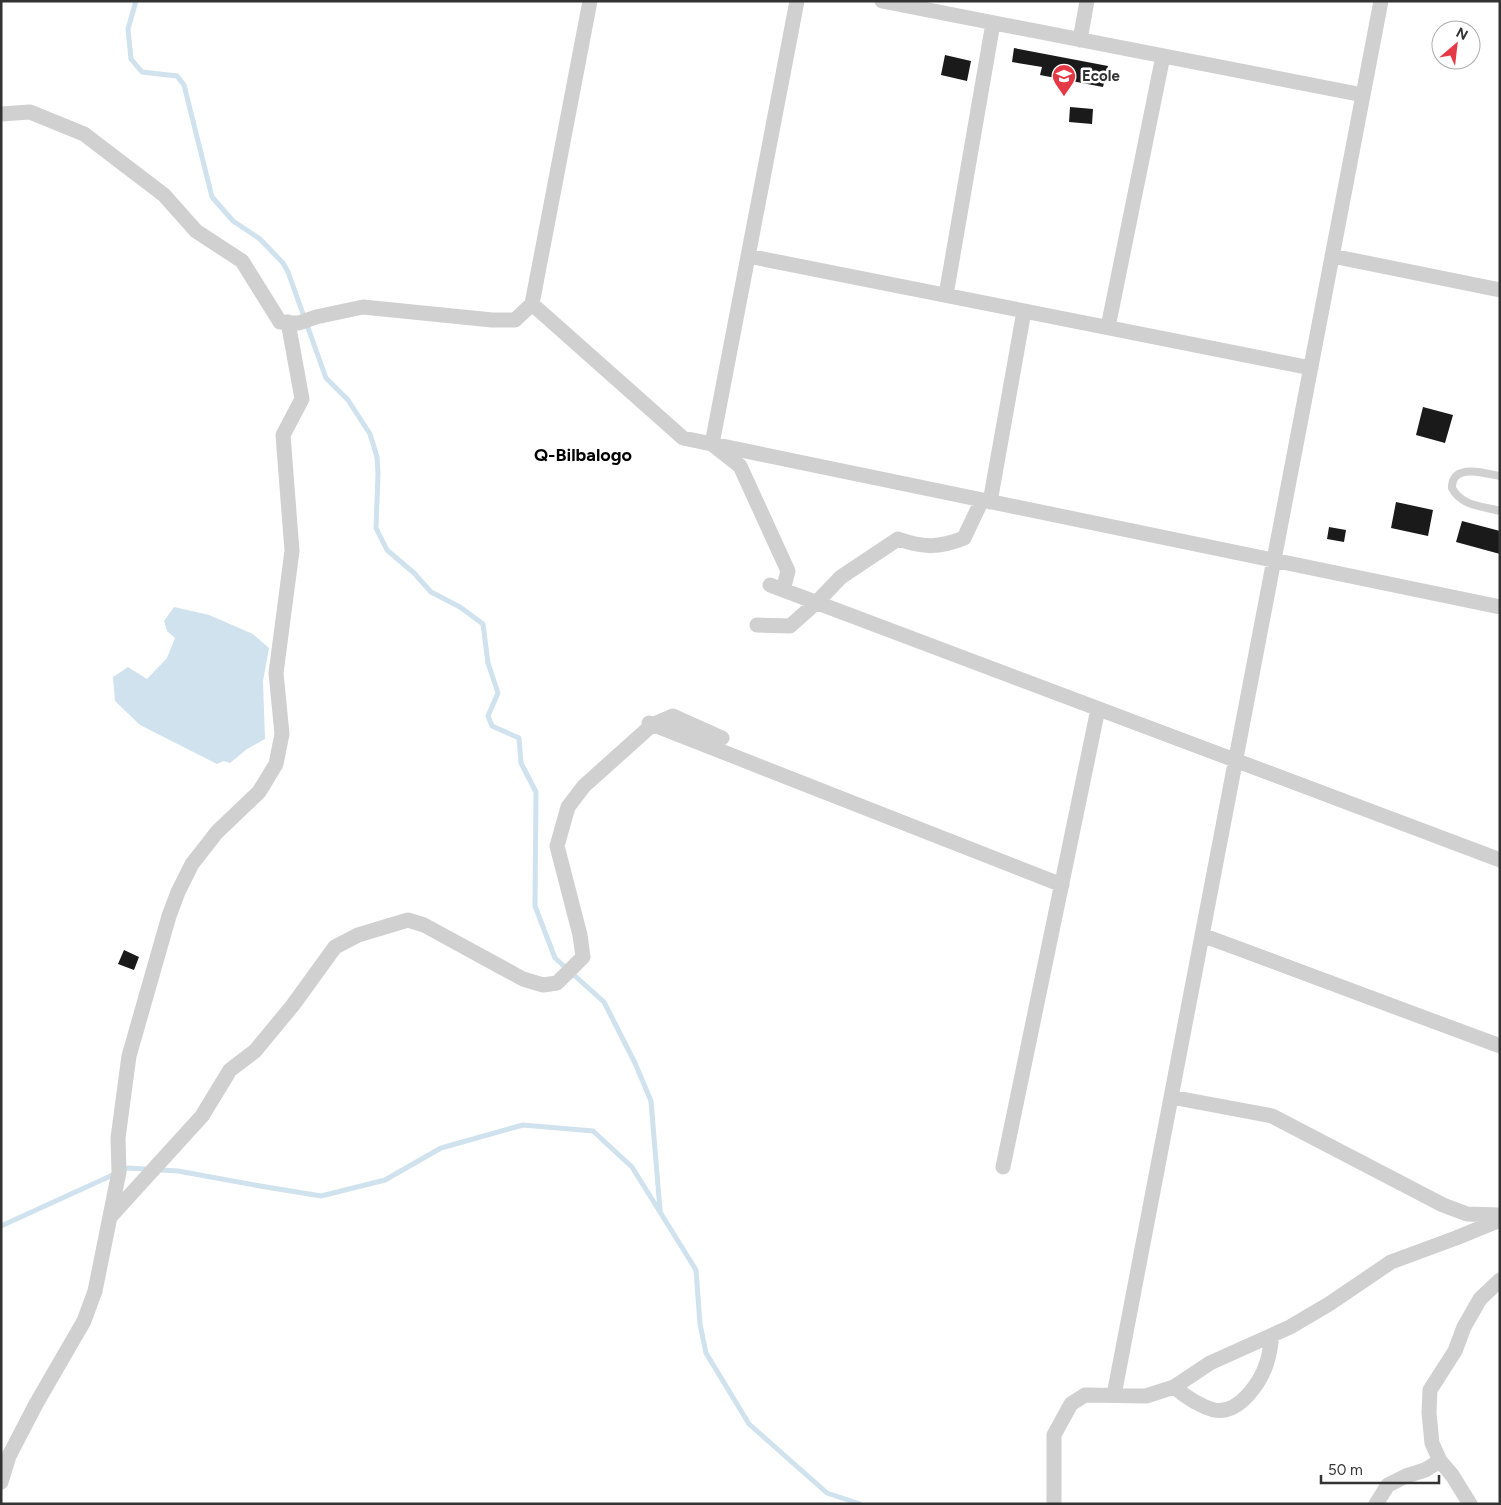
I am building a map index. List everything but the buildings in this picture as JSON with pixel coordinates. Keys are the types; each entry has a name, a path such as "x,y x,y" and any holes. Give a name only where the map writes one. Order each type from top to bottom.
{"street":[{"path":"1,114 30,112 84,134 164,195 196,231 242,261 280,322 293,323 363,307 492,320 515,320 532,304 590,1"},
{"path":"712,444 797,1"},
{"path":"882,1 1363,95"},
{"path":"1080,40 1087,1"},
{"path":"1114,1395 1381,1"},
{"path":"946,295 993,23"},
{"path":"1108,327 1163,56"},
{"path":"748,256 1311,368"},
{"path":"1332,256 1500,290"},
{"path":"532,304 684,438 1500,607"},
{"path":"757,625 790,626 841,577 898,539 918,546 949,544 964,538 986,501 1024,310"},
{"path":"1,1482 9,1456 36,1404 84,1321 95,1291 118,1172 118,1138 129,1056 175,900 192,864 217,832 258,792 276,764 282,734 276,673 292,551 290,500 283,436 302,399 293,323"},
{"path":"712,444 740,466 788,571 777,588 1500,860"},
{"path":"1003,1167 1098,709"},
{"path":"110,1217 202,1116 230,1070 255,1052 293,1005 335,947 358,935 408,920 424,925 523,979 543,985 557,983 583,957 580,935 556,846 568,806 584,786 647,723 673,716 722,738"},
{"path":"647,723 1062,885"},
{"path":"1202,935 1500,1046"},
{"path":"1171,1097 1272,1116 1443,1205 1468,1214 1500,1215"},
{"path":"1054,1504 1054,1435 1071,1404 1085,1395 1146,1396 1174,1387 1210,1363 1290,1327 1329,1304 1391,1262 1500,1220"},
{"path":"1470,1504 1452,1475 1440,1461 1432,1444 1429,1413 1430,1390 1455,1351 1464,1327 1480,1299 1500,1280"},
{"path":"1174,1387 1189,1399 1216,1410 1233,1407 1245,1398 1256,1385 1267,1362 1272,1335"},
{"path":"1376,1504 1388,1485 1406,1476 1425,1470 1440,1461"}],"lane":[{"path":"1500,476 1467,472 1456,476 1452,488 1456,495 1465,502 1500,510"}],"water":[{"path":"174,607 209,615 253,634 269,648 263,681 265,739 247,749 230,763 224,761 217,764 140,725 115,701 113,677 128,667 147,679 167,658 175,638 167,631 164,621"}],"waterway":[{"path":"136,1 128,29 131,59 142,72 177,76 184,85 212,197 233,221 260,239 283,263 288,272 326,378 348,400 370,434 377,457 376,528 387,550 414,573 431,592 460,607 483,624 488,663 498,693 488,716 492,726 519,738 521,763 536,792 535,906 555,958 604,1002 635,1063 651,1101 660,1210"},
{"path":"1,1226 128,1168 178,1171 321,1196 385,1180 441,1148 523,1125 593,1131 632,1167 696,1270 700,1324 706,1353 749,1424 827,1493 860,1504"}],"place":[{"name":"Ecole","path":"1064,97"}],"district":[{"name":"Q-Bilbalogo","path":"583,455"}]}
